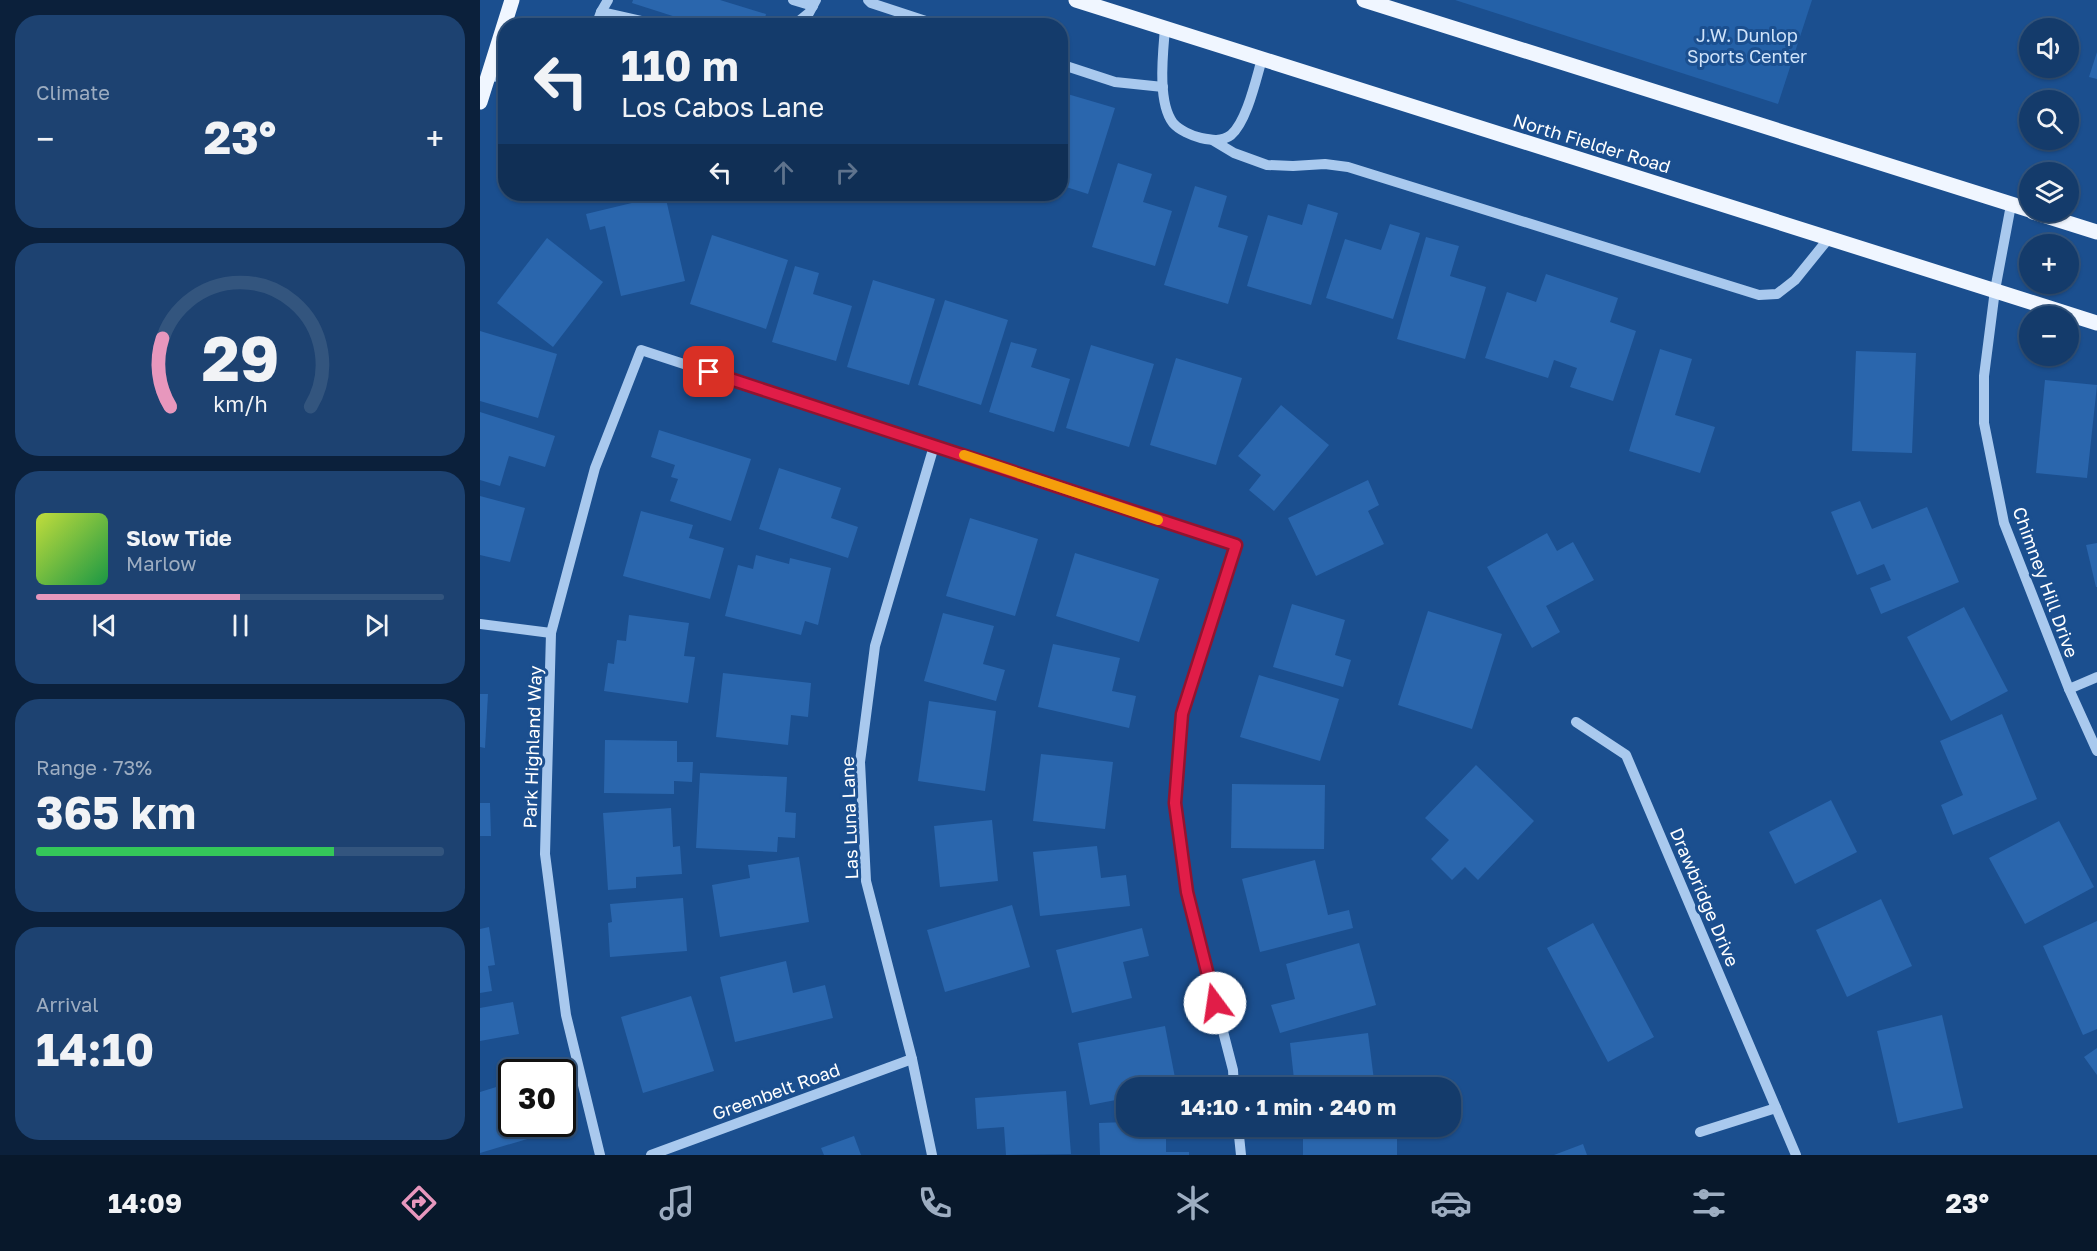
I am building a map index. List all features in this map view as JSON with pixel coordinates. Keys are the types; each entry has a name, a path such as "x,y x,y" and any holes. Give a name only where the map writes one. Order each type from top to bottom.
{"main road":[{"path":"506,18 512,0"},
{"name":"North Fielder Road","path":"1076,0 2097,322"},
{"path":"1364,0 2019,207"},
{"path":"480,102 498,45"},
{"path":"2066,222 2097,232"}],"street":[{"path":"599,18 608,0"},
{"path":"793,0 814,3 802,18"},
{"path":"868,0 917,18"},
{"path":"601,12 628,18"},
{"path":"1165,28 1163,87 1167,110 1173,124 1192,136 1214,141 1233,153 1267,165 1325,164 1348,167 1759,295 1777,294 1795,280 1829,238"},
{"path":"1214,141 1231,135 1242,120 1262,59"},
{"path":"1068,67 1115,82 1163,87"},
{"path":"488,77 498,76"},
{"name":"Chimney Hill Drive","path":"2011,204 1995,290 1984,376 1984,423 2004,523 2069,689 2097,751"},
{"name":"Park Highland Way","path":"600,1155 566,1015 545,854 551,633 595,468 642,350 934,446"},
{"path":"934,446 1236,545 1182,714 1175,803 1187,892 1233,1077"},
{"name":"Las Luna Lane","path":"932,1155 912,1059 866,881 860,762 876,646 934,446"},
{"path":"480,624 551,633"},
{"path":"2069,689 2097,678"},
{"name":"Drawbridge Drive","path":"1576,722 1626,756 1796,1155"},
{"name":"Greenbelt Road","path":"651,1155 912,1059"},
{"path":"1700,1132 1776,1108"},
{"path":"1239,1137 1241,1155"}],"green space":[{"name":"J.W. Dunlop Sports Center","path":"1455,0 1812,0 1778,104"}],"building":[{"path":"633,0 720,0 766,14 765,18 679,18 632,3"},
{"path":"2097,52 2097,79 2089,77"},
{"path":"1068,94 1115,108 1088,194 1068,188"},
{"path":"1118,163 1152,174 1143,202 1172,211 1155,266 1092,247"},
{"path":"1195,186 1227,196 1218,227 1248,236 1228,304 1164,285"},
{"path":"640,201 666,201 685,281 621,296 605,226 590,230 586,214"},
{"path":"1308,204 1338,213 1311,305 1247,286 1268,215 1302,225"},
{"path":"1390,224 1420,233 1393,319 1326,298 1345,239 1381,250"},
{"path":"712,235 788,260 766,329 690,304"},
{"path":"1426,237 1459,246 1450,276 1486,287 1465,359 1397,339"},
{"path":"547,238 603,282 553,347 497,303"},
{"path":"795,266 819,273 813,294 852,306 836,361 772,342"},
{"path":"1546,274 1618,298 1610,322 1636,331 1613,401 1570,387 1577,368 1554,360 1548,378 1485,358 1507,292 1536,302"},
{"path":"873,280 935,299 909,385 847,367"},
{"path":"945,300 1008,320 981,405 918,385"},
{"path":"480,331 557,354 538,418 480,401"},
{"path":"1011,342 1037,349 1031,367 1070,379 1054,432 989,412"},
{"path":"1091,345 1154,364 1129,447 1066,428"},
{"path":"1660,349 1692,359 1675,415 1715,427 1700,473 1629,451"},
{"path":"1856,351 1916,353 1912,453 1852,451"},
{"path":"1176,358 1242,378 1216,465 1150,445"},
{"path":"2045,380 2097,385 2087,478 2036,473"},
{"path":"1281,405 1329,445 1274,511 1249,490 1261,475 1238,456"},
{"path":"480,412 555,436 545,467 509,456 500,486 480,480"},
{"path":"659,430 751,459 731,521 670,501 678,479 671,477 675,465 651,457"},
{"path":"779,468 841,488 831,518 858,527 848,558 759,529"},
{"path":"1368,480 1379,505 1368,511 1384,544 1316,576 1288,518"},
{"path":"480,496 525,508 510,562 480,555"},
{"path":"1860,501 1872,529 1927,507 1959,582 1881,614 1870,588 1891,580 1884,564 1857,575 1831,512"},
{"path":"641,511 693,525 689,538 724,548 710,599 623,576"},
{"path":"970,518 1038,539 1015,616 946,596"},
{"path":"1547,533 1557,551 1573,542 1594,580 1546,606 1560,632 1532,648 1487,567"},
{"path":"2097,543 2097,587 2096,587 2086,545"},
{"path":"1075,553 1159,579 1139,642 1056,616"},
{"path":"756,555 789,564 790,558 831,568 818,625 805,621 801,635 725,616 738,565 753,569"},
{"path":"1292,604 1345,620 1335,655 1351,660 1343,687 1273,667"},
{"path":"1964,607 2008,691 1951,721 1907,637"},
{"path":"1428,611 1502,634 1472,729 1398,705"},
{"path":"943,613 994,626 983,664 1005,670 996,701 924,681"},
{"path":"629,615 689,623 684,656 695,657 688,703 604,691 608,663 614,664 617,640 626,641"},
{"path":"1053,644 1120,658 1112,691 1136,696 1129,728 1038,707"},
{"path":"723,673 811,683 808,717 791,715 788,745 716,737"},
{"path":"1259,675 1339,699 1320,761 1240,737"},
{"path":"480,694 488,694 485,748 480,747"},
{"path":"929,701 996,711 985,791 918,781"},
{"path":"2002,714 2037,799 1953,835 1941,805 1963,795 1940,741"},
{"path":"605,740 677,741 677,762 693,762 692,782 674,781 674,794 604,793"},
{"path":"1041,754 1113,762 1105,829 1033,821"},
{"path":"1476,765 1534,821 1478,880 1465,867 1452,880 1431,859 1449,840 1425,818"},
{"path":"700,773 787,777 785,812 796,813 795,838 778,837 777,852 696,848"},
{"path":"1232,784 1325,785 1324,849 1231,848"},
{"path":"1831,800 1857,852 1795,884 1769,832"},
{"path":"480,803 490,803 491,836 480,836"},
{"path":"671,808 673,847 680,846 682,874 636,877 636,888 608,890 603,813"},
{"path":"992,820 998,881 940,887 934,826"},
{"path":"2059,821 2094,887 2025,924 1989,858"},
{"path":"1097,846 1101,878 1126,875 1130,906 1040,916 1033,852"},
{"path":"799,857 809,922 720,937 712,885 750,878 748,865"},
{"path":"1315,860 1328,915 1349,910 1353,928 1260,952 1242,879"},
{"path":"683,898 687,951 610,957 608,923 612,922 610,904"},
{"path":"1881,899 1912,966 1847,997 1816,930"},
{"path":"1012,905 1030,967 945,992 927,930"},
{"path":"2097,921 2097,1029 2083,1035 2043,946"},
{"path":"1593,923 1654,1037 1608,1062 1547,948"},
{"path":"489,927 495,965 488,966 492,991 480,993 480,929"},
{"path":"1142,928 1149,956 1123,962 1132,998 1072,1013 1056,950"},
{"path":"1359,943 1376,1005 1280,1033 1271,1005 1295,999 1286,964"},
{"path":"786,961 793,993 825,985 833,1018 735,1042 720,977"},
{"path":"691,996 714,1071 643,1093 621,1017"},
{"path":"513,1002 519,1034 480,1041 480,1008"},
{"path":"1942,1015 1963,1108 1898,1123 1877,1031"},
{"path":"1165,1026 1175,1077 1116,1077 1116,1100 1090,1105 1078,1043"},
{"path":"1368,1033 1374,1077 1294,1077 1290,1043"},
{"path":"2097,1048 2097,1075 2084,1057"},
{"path":"498,1086 498,1137 534,1137 480,1153 480,1092"},
{"path":"1066,1091 1071,1154 1006,1155 1004,1127 977,1129 975,1098"},
{"path":"1116,1122 1116,1137 1166,1137 1166,1152 1189,1152 1189,1155 1100,1155 1099,1123"},
{"path":"854,1136 861,1155 824,1155 821,1148"},
{"path":"1303,1137 1397,1137 1397,1155 1303,1155"},
{"path":"1583,1144 1587,1155 1554,1155"}],"slow traffic":[{"path":"964,455 1158,520"}],"route":[{"path":"709,372 1236,545 1182,714 1175,803 1187,892 1215,1003"}]}
